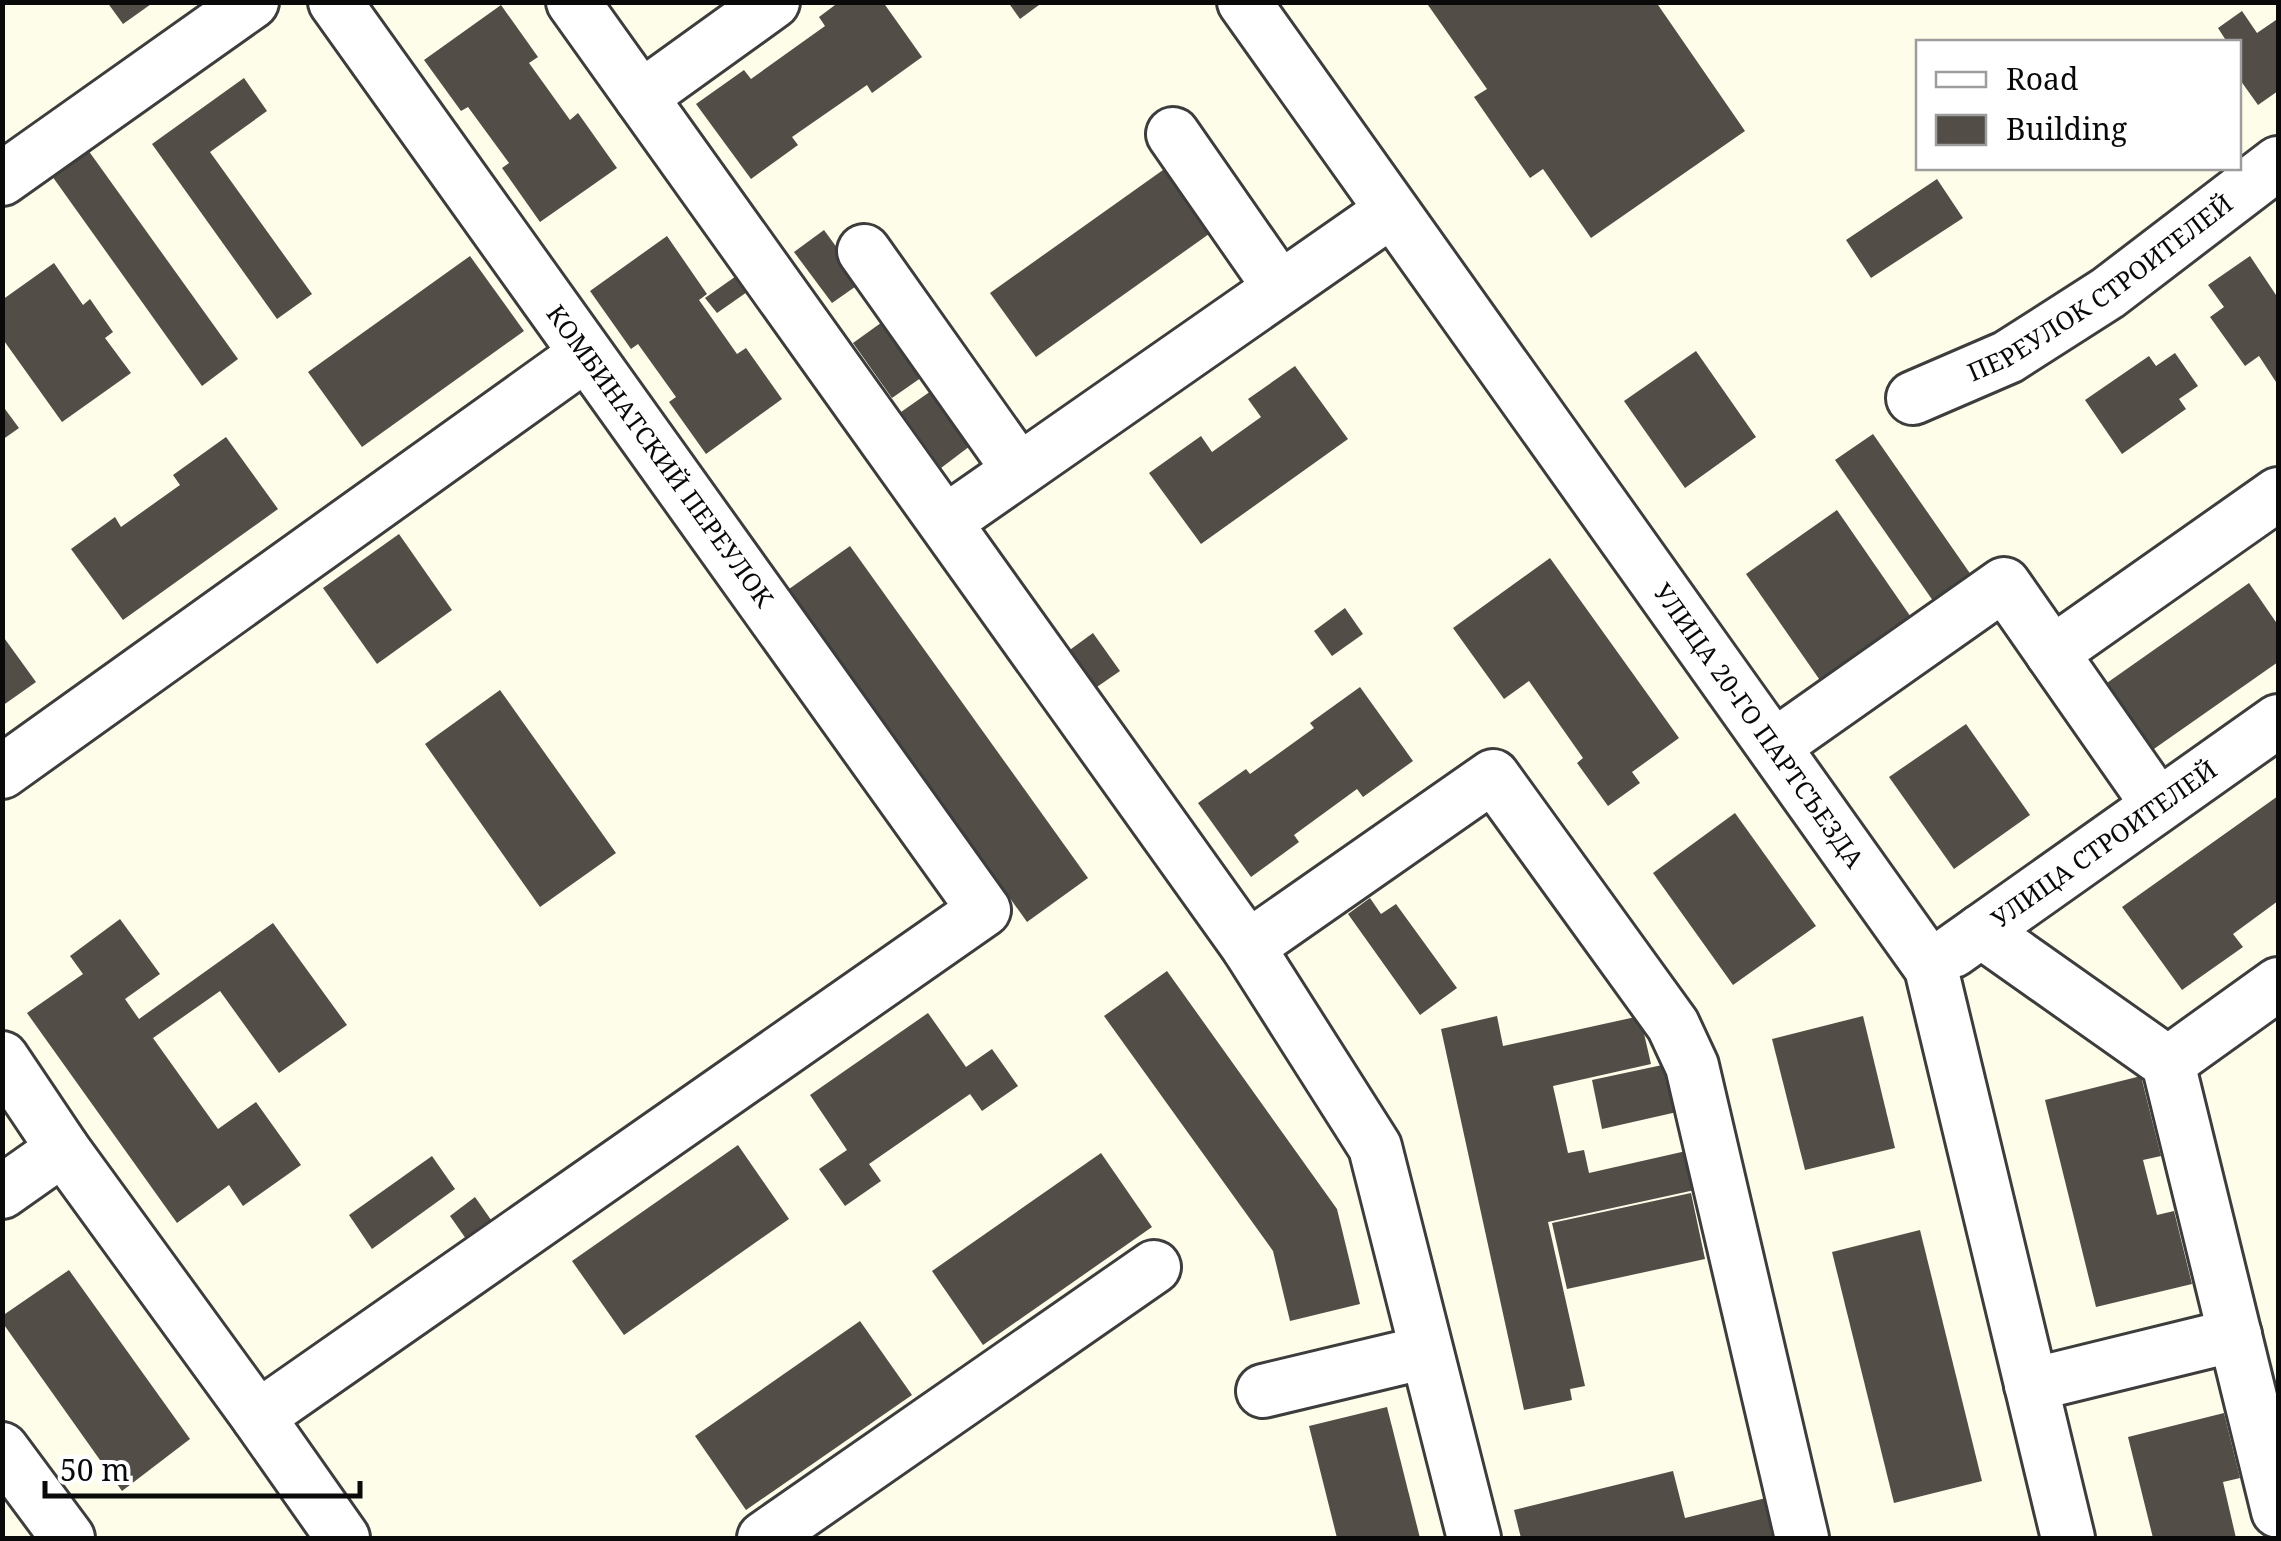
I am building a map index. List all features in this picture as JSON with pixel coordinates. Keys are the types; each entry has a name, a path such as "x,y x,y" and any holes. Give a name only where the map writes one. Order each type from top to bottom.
{"street":[{"path":"2,179 252,2"},
{"name":"КОМБИНАТСКИЙ ПЕРЕУЛОК","path":"258,1416 984,910 335,2"},
{"path":"574,2 1248,947 1375,1147 1474,1538"},
{"path":"641,96 772,2"},
{"name":"УЛИЦА 20-ГО ПАРТСЪЕЗДА","path":"1244,2 1930,968 2068,1538"},
{"path":"1174,134 1280,288"},
{"name":"ПЕРЕУЛОК СТРОИТЕЛЕЙ","path":"1913,398 2008,357 2108,294 2278,162"},
{"path":"945,522 1391,211"},
{"path":"864,251 1019,470"},
{"path":"2,772 586,354"},
{"path":"2052,654 2278,494"},
{"path":"1774,746 2004,584 2158,805"},
{"name":"УЛИЦА СТРОИТЕЛЕЙ","path":"1930,968 2278,721"},
{"path":"1248,947 1493,776 1673,1025 1692,1066 1802,1538"},
{"path":"1981,931 2168,1063 2278,1511"},
{"path":"2168,1063 2278,984"},
{"path":"2,1058 343,1538"},
{"path":"2,1192 63,1149"},
{"path":"764,1538 1154,1266"},
{"path":"2031,1385 2235,1335"},
{"path":"1264,1391 1426,1352"},
{"path":"2,1449 68,1538"}],"building":[{"path":"107,2 154,2 123,24"},
{"path":"839,2 883,2 922,57 872,93 867,85 792,137 798,145 751,179 696,104 744,70 751,79 825,26 819,17"},
{"path":"1008,2 1043,2 1020,19"},
{"path":"1656,2 1745,131 1591,238 1543,169 1530,178 1474,97 1487,89 1428,5"},
{"path":"501,5 538,57 529,63 570,120 578,113 617,168 540,222 502,168 509,163 468,107 461,111 424,60"},
{"path":"2242,11 2257,33 2276,20 2278,91 2258,105 2241,81 2241,40 2226,40 2218,28"},
{"path":"244,78 267,111 210,152 312,294 277,319 152,144"},
{"path":"88,150 238,359 202,386 52,176"},
{"path":"1170,165 1216,229 1036,357 990,293"},
{"path":"1937,179 1963,218 1871,278 1846,240"},
{"path":"824,230 862,282 832,303 794,252"},
{"path":"667,236 707,294 699,300 737,354 746,348 782,399 706,454 669,402 676,397 638,344 631,349 590,291"},
{"path":"470,256 524,331 362,447 308,372"},
{"path":"2250,256 2278,298 2278,385 2259,356 2245,366 2210,317 2224,307 2208,285"},
{"path":"54,263 83,305 90,299 113,332 105,338 131,373 62,422 2,338 2,300"},
{"path":"739,274 750,290 717,313 705,298"},
{"path":"885,320 925,375 892,398 853,343"},
{"path":"1696,351 1756,437 1685,488 1624,401"},
{"path":"2175,353 2198,386 2179,399 2186,409 2122,454 2085,400 2149,356 2156,366"},
{"path":"1295,366 1348,439 1201,544 1149,473 1201,436 1212,452 1261,417 1248,399"},
{"path":"931,391 970,446 941,468 901,412"},
{"path":"2,405 19,428 2,440"},
{"path":"1873,434 1976,582 1938,608 1835,460"},
{"path":"226,437 278,509 123,620 71,549 115,517 121,527 180,485 173,475"},
{"path":"1837,510 1915,623 1824,686 1746,574"},
{"path":"399,534 452,610 377,664 323,588"},
{"path":"850,546 1088,878 1027,922 789,589"},
{"path":"1550,558 1679,738 1632,772 1640,783 1608,806 1577,763 1583,758 1529,681 1504,699 1453,628"},
{"path":"2249,583 2278,625 2278,662 2151,751 2104,685"},
{"path":"1345,608 1363,634 1332,656 1314,631"},
{"path":"1093,633 1120,671 1094,689 1067,652"},
{"path":"2,635 36,682 2,706"},
{"path":"1360,687 1413,761 1363,797 1357,789 1294,835 1299,842 1251,877 1198,803 1246,769 1250,774 1314,728 1310,723"},
{"path":"500,690 616,853 540,907 425,744"},
{"path":"1966,724 2030,815 1954,869 1889,777"},
{"path":"2278,796 2278,901 2233,934 2243,947 2182,990 2122,907"},
{"path":"1735,813 1816,926 1733,985 1653,873"},
{"path":"1370,898 1381,914 1396,904 1457,988 1420,1015 1348,914"},
{"path":"120,919 160,974 125,999 139,1019 273,923 347,1025 279,1073 220,991 153,1038 218,1129 256,1102 301,1165 243,1206 229,1185 177,1223 27,1013 83,974 70,956"},
{"path":"1167,971 1337,1209 1360,1304 1290,1321 1273,1251 1104,1016"},
{"path":"928,1013 966,1067 992,1049 1018,1086 982,1111 970,1094 869,1164 881,1181 845,1206 819,1169 847,1150 810,1095"},
{"path":"1497,1016 1503,1046 1640,1016 1651,1064 1553,1086 1568,1153 1584,1150 1589,1173 1695,1149 1704,1188 1548,1222 1585,1386 1570,1389 1572,1400 1524,1410 1441,1029"},
{"path":"1863,1016 1895,1148 1805,1170 1772,1039"},
{"path":"1667,1064 1677,1112 1602,1129 1592,1080"},
{"path":"2141,1076 2161,1156 2143,1160 2157,1215 2174,1211 2192,1284 2096,1307 2045,1100"},
{"path":"738,1145 789,1219 624,1335 572,1261"},
{"path":"1101,1153 1152,1227 983,1345 932,1271"},
{"path":"432,1156 455,1189 372,1249 349,1215"},
{"path":"1691,1193 1705,1259 1567,1289 1552,1223"},
{"path":"475,1197 496,1227 471,1246 450,1216"},
{"path":"1920,1230 1982,1481 1894,1503 1832,1252"},
{"path":"69,1270 190,1439 122,1491 2,1322 2,1316"},
{"path":"860,1321 912,1395 746,1510 695,1436"},
{"path":"1387,1407 1420,1538 1337,1538 1309,1426"},
{"path":"2224,1413 2240,1478 2223,1482 2236,1538 2153,1538 2128,1437"},
{"path":"1673,1471 1685,1518 1774,1496 1784,1538 1521,1538 1514,1510"}]}
